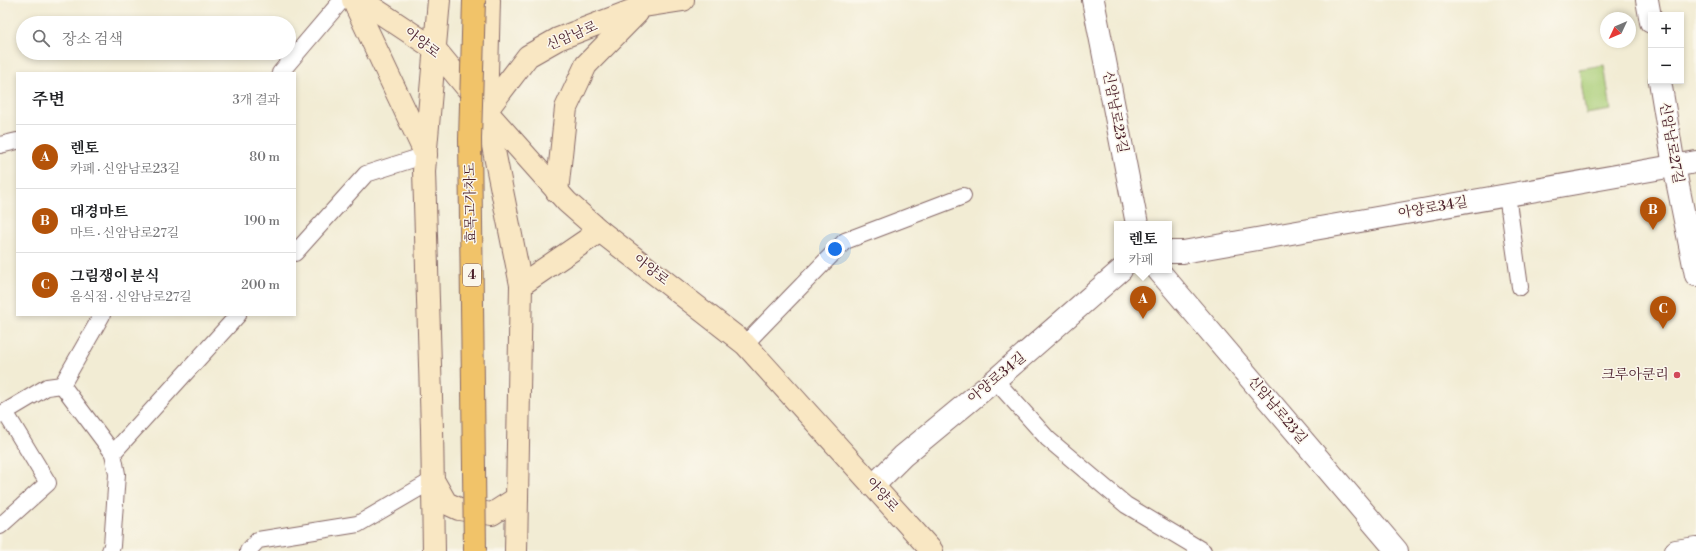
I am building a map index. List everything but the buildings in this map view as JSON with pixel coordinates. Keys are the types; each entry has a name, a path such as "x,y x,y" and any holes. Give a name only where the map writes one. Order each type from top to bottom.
{"main road":[{"path":"353,0 426,155"},
{"name":"아양로","path":"361,0 435,49 557,192 600,231 745,344 932,551"},
{"path":"434,551 424,171 439,0"},
{"name":"효목고가차도","path":"474,0 470,139 475,551"},
{"path":"489,0 486,110 521,285 516,551"},
{"name":"신암남로","path":"486,110 528,56 558,39 644,6 683,0"},
{"path":"557,192 566,108 586,64 644,6"},
{"path":"521,285 600,231"},
{"path":"433,480 446,503 460,509 492,514 516,498"}],"street":[{"name":"신암남로23길","path":"1093,0 1136,221"},
{"path":"1647,0 1649,12"},
{"name":"신암남로27길","path":"1660,84 1674,166 1696,275"},
{"name":"아양로34길","path":"1172,252 1183,252 1696,162"},
{"name":"아양로34길","path":"873,486 904,456 995,380 1118,273"},
{"name":"신암남로23길","path":"1161,273 1397,551"},
{"path":"1676,551 1696,548"}],"lane":[{"path":"296,54 342,0"},
{"path":"281,72 291,60"},
{"path":"0,145 16,141"},
{"path":"296,252 366,174 426,155"},
{"path":"1507,195 1520,287"},
{"path":"745,344 845,241 963,196"},
{"path":"62,385 101,316"},
{"path":"112,453 237,316"},
{"path":"995,380 1048,439 1126,505 1203,551"},
{"path":"0,526 48,483 2,413 47,387 62,385"},
{"path":"62,385 112,453 117,474 112,546 110,551"},
{"path":"248,551 258,540 358,524 433,480"}],"green space":[{"path":"1604,65 1611,110 1586,114 1579,69"}],"place":[{"name":"대경마트","path":"1653,230"},
{"name":"렌토","path":"1143,319"},
{"name":"그림쟁이 분식","path":"1663,329"},
{"name":"크루아쿤리","path":"1677,375"}]}
